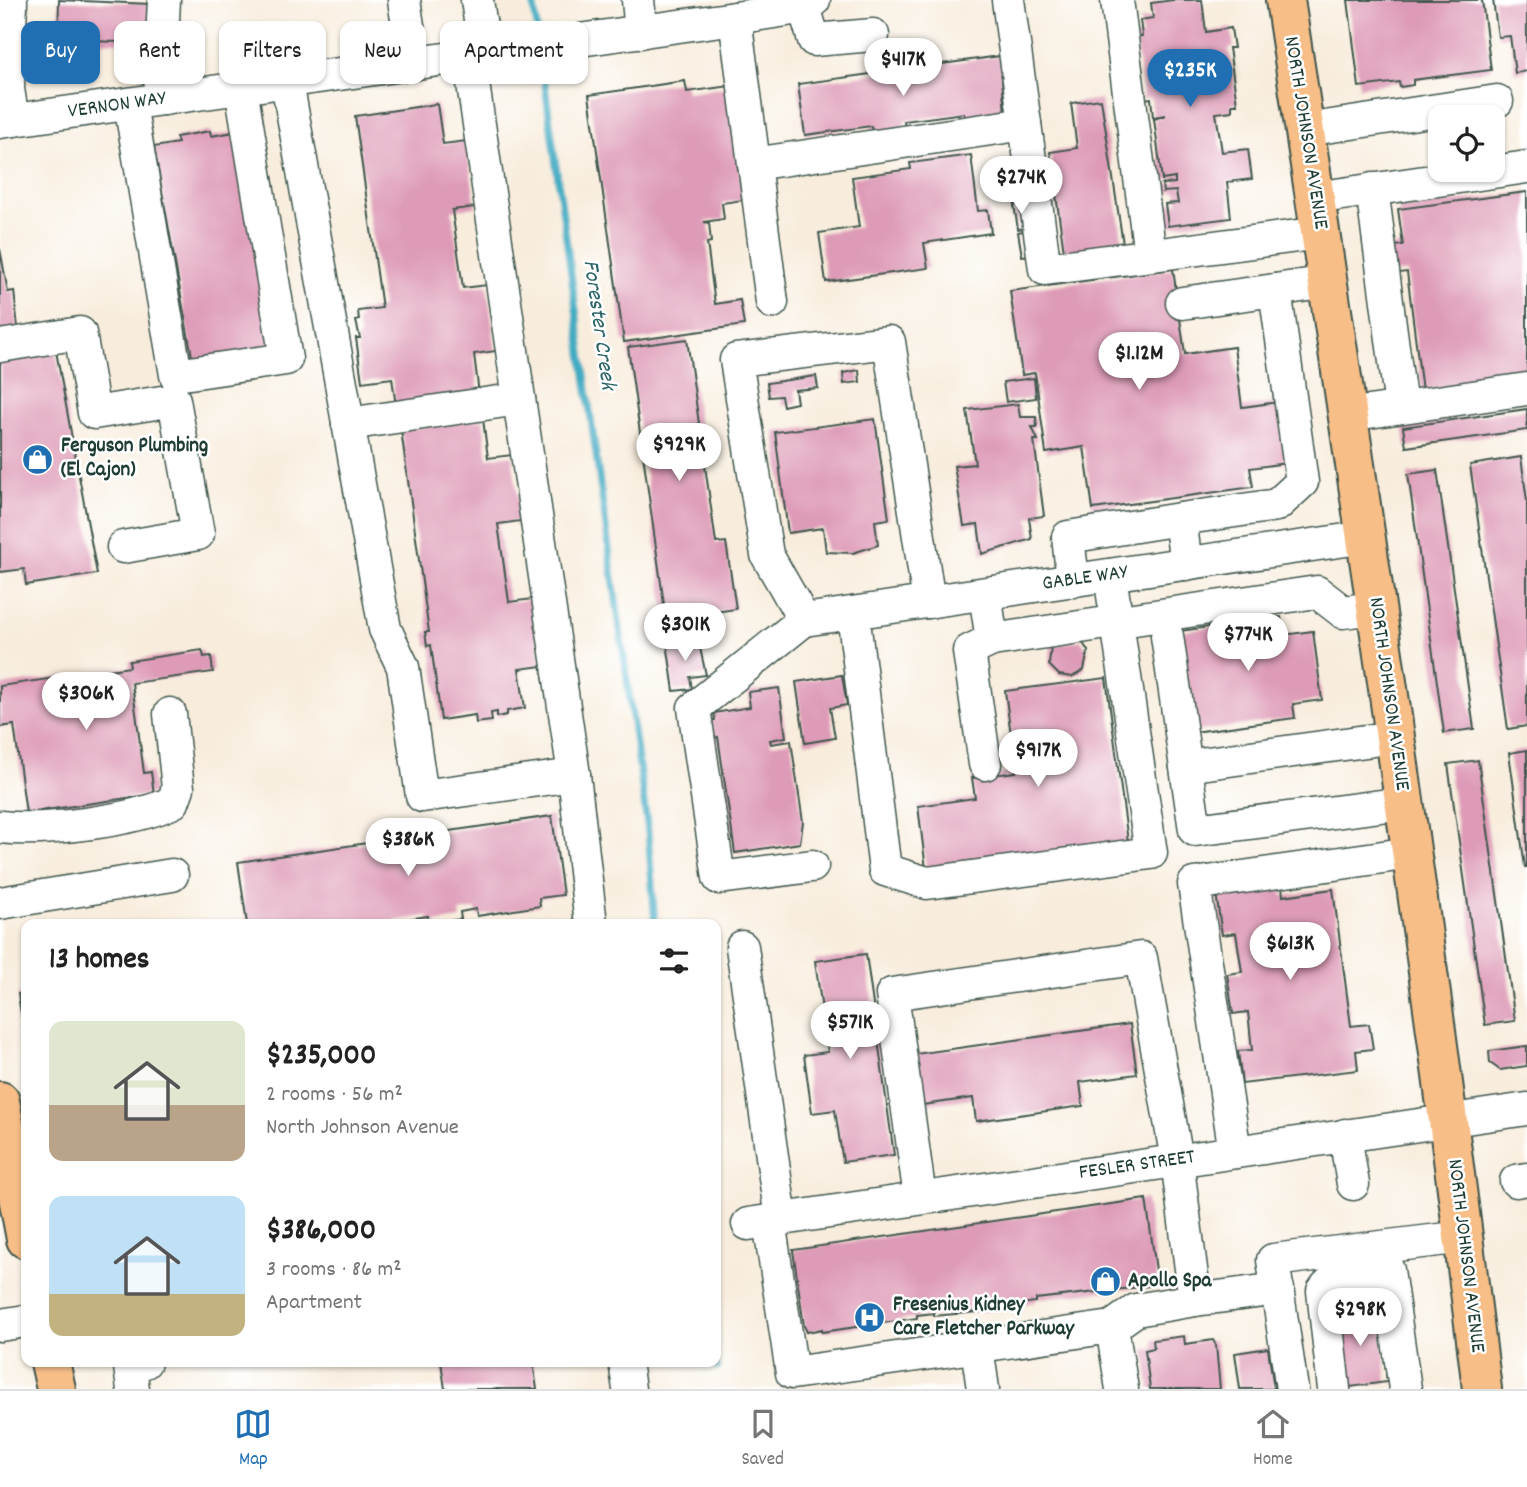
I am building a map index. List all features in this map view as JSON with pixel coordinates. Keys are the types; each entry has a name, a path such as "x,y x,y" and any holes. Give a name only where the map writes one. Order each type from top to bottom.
{"main road":[{"name":"NORTH JOHNSON AVENUE","path":"1285,0 1395,737 1449,1120 1482,1389"},
{"path":"1,1108 21,1206"},
{"path":"51,1367 55,1389"}],"street":[{"path":"7,121 5,38 10,0"},
{"path":"164,0 160,79 164,99"},
{"path":"404,0 407,21"},
{"path":"477,0 477,21"},
{"path":"638,0 641,32"},
{"path":"1008,0 1045,269 1150,256 1318,216 1371,190 1527,167"},
{"path":"1117,0 1150,256"},
{"path":"806,2 814,40 873,35"},
{"name":"VERNON WAY","path":"588,39 735,18 806,2"},
{"path":"735,18 772,302"},
{"name":"VERNON WAY","path":"7,121 272,84"},
{"path":"287,84 384,629 403,667 422,796 574,775"},
{"path":"481,84 519,399 574,775 591,919"},
{"path":"130,104 176,375 286,359 242,88"},
{"path":"1305,130 1497,101"},
{"path":"754,164 1025,124"},
{"path":"1371,190 1401,407"},
{"path":"1182,303 1328,282"},
{"path":"1073,581 1068,537 1277,505 1301,482 1275,290"},
{"path":"0,346 79,333 94,412 174,400 198,534 122,547"},
{"path":"812,866 719,878 694,708 804,621 767,555 736,360 889,342 929,602"},
{"path":"1348,415 1527,389"},
{"path":"348,424 519,399"},
{"path":"1180,519 1186,564"},
{"name":"GABLE WAY","path":"804,621 1366,537"},
{"path":"853,613 886,870 927,883 1151,853 1110,575"},
{"path":"985,764 968,651 992,640 1317,592 1343,612 1376,608"},
{"path":"985,594 992,640"},
{"path":"1167,636 1195,830 1404,803"},
{"path":"0,827 25,830 127,816 152,812 173,803 178,788 170,714"},
{"path":"1186,766 1395,737"},
{"path":"1235,1152 1194,884 1411,853"},
{"path":"0,904 172,875"},
{"path":"742,947 766,1221 793,1381 977,1347 1112,1327 1123,1316 1136,1310 1278,1289"},
{"path":"920,1198 892,994 1141,958 1177,1160 1195,1300"},
{"name":"FESLER STREET","path":"766,1221 1527,1110"},
{"path":"1345,1135 1353,1184"},
{"path":"1292,1389 1273,1260 1464,1237"},
{"path":"1334,1389 1323,1291 1326,1285 1340,1277 1388,1270 1405,1389"},
{"path":"0,1325 21,1322"},
{"path":"1112,1327 1118,1388"},
{"path":"977,1347 983,1389"},
{"path":"130,1367 133,1389"},
{"path":"626,1367 629,1389"}],"building":[{"path":"59,0 150,4 150,21 114,21 114,42 100,41 100,21 58,21"},
{"path":"1202,0 1206,32 1231,28 1234,48 1229,48 1237,104 1232,104 1232,111 1216,113 1222,152 1248,149 1252,179 1227,182 1231,218 1168,226 1165,204 1178,203 1176,191 1163,192 1162,184 1175,183 1175,178 1162,180 1154,119 1166,115 1153,117 1151,98 1143,99 1135,37 1142,36 1140,20 1153,18 1151,3"},
{"path":"1348,0 1482,0 1491,70 1413,80 1413,85 1400,87 1399,82 1359,87"},
{"path":"1493,0 1527,0 1527,71 1515,73 1510,36 1498,37"},
{"path":"1000,56 1005,113 965,118 964,113 904,121 907,141 874,146 871,126 805,135 798,84"},
{"path":"685,81 687,92 730,86 743,200 722,203 724,219 704,222 709,223 711,242 707,243 715,304 740,300 744,325 624,342 589,95"},
{"path":"1101,99 1123,244 1064,252 1050,152 1077,148 1071,103"},
{"path":"437,104 443,144 466,141 476,207 452,210 463,288 487,285 496,351 474,354 479,394 396,406 392,378 362,382 356,338 360,338 356,321 359,320 358,311 382,308 355,116"},
{"path":"210,131 211,136 234,132 274,348 193,362 154,147 178,143 176,137"},
{"path":"971,155 978,211 988,210 991,233 924,243 928,268 826,282 819,233 859,227 852,177 911,169 910,163"},
{"path":"1527,192 1527,378 1422,391 1407,272 1391,274 1387,247 1403,245 1398,209"},
{"path":"1024,203 1028,228 1018,229 1014,205"},
{"path":"1028,230 1033,255 1022,256 1018,232"},
{"path":"0,249 8,292 14,291 18,328 0,334"},
{"path":"1173,269 1185,354 1234,347 1242,407 1279,402 1287,463 1250,468 1253,487 1093,509 1084,447 1046,453 1035,373 1022,375 1010,291"},
{"path":"687,339 716,543 726,542 736,609 666,619 628,347"},
{"name":"Ferguson Plumbing (El Cajon)","path":"54,340 97,574 26,585 24,569 0,572 0,349"},
{"path":"859,370 860,382 844,384 843,373"},
{"path":"816,376 818,388 795,390 797,403 783,406 781,396 769,397 767,383"},
{"path":"1034,378 1036,398 1006,402 1003,382"},
{"path":"1018,404 1020,417 1036,417 1037,427 1032,427 1038,440 1034,440 1044,516 1029,518 1032,539 982,554 978,524 964,526 954,466 975,464 967,410"},
{"path":"1527,409 1527,430 1406,447 1403,427"},
{"path":"483,419 488,458 512,455 521,521 498,524 509,602 533,599 542,666 519,669 525,708 507,711 507,715 497,717 497,712 491,713 492,721 476,723 475,715 441,720 431,645 427,646 425,632 429,632 401,430"},
{"path":"875,419 889,519 875,521 878,545 853,553 826,552 823,528 788,533 775,432"},
{"path":"1521,457 1527,501 1527,726 1508,729 1470,465"},
{"path":"1437,470 1474,729 1444,733 1408,474"},
{"path":"1281,617 1284,635 1313,631 1322,700 1293,704 1295,718 1194,732 1180,631"},
{"path":"698,639 706,675 690,677 692,689 674,691 667,643"},
{"path":"1081,640 1088,651 1084,670 1072,677 1059,675 1049,665 1051,646"},
{"path":"202,650 204,657 211,656 213,672 132,683 144,773 151,772 154,794 26,813 14,725 0,727 0,686 130,667 129,661"},
{"path":"842,675 847,705 830,708 835,738 805,743 796,682"},
{"path":"1106,678 1129,849 927,877 918,806 975,798 972,778 1016,772 1005,691"},
{"path":"779,688 786,737 770,740 771,744 791,741 803,822 800,843 735,853 718,737 713,738 707,721 715,720 714,713 750,707 748,692"},
{"path":"1527,750 1527,867 1525,867 1509,753"},
{"path":"1478,760 1515,1021 1485,1025 1448,764"},
{"path":"552,816 563,895 539,898 540,906 477,916 476,909 460,912 461,919 428,919 428,916 408,919 246,919 238,862"},
{"path":"1281,877 1283,896 1333,889 1351,1026 1369,1024 1373,1049 1356,1051 1358,1070 1242,1084 1238,1051 1252,1050 1248,1012 1233,1014 1227,974 1242,972 1236,933 1222,935 1215,886"},
{"path":"866,954 894,1155 843,1162 835,1110 812,1113 804,1055 828,1052 815,961"},
{"path":"21,993 21,1014 18,994"},
{"path":"1130,1024 1137,1074 1080,1082 1083,1106 976,1121 973,1098 915,1106 908,1055"},
{"path":"1527,1046 1527,1066 1500,1070 1490,1063 1489,1051"},
{"path":"1146,1199 1157,1277 1149,1286 1036,1299 1036,1302 999,1307 999,1310 917,1315 917,1318 822,1332 822,1329 807,1332 804,1326 793,1250"},
{"path":"1380,1308 1387,1382 1343,1388 1331,1315"},
{"path":"1184,1336 1185,1344 1213,1340 1216,1345 1220,1389 1150,1389 1145,1350 1154,1348 1153,1340"},
{"path":"1268,1348 1274,1389 1240,1389 1235,1353"},
{"path":"442,1367 534,1367 537,1389 445,1389"}],"waterway":[{"name":"Forester Creek","path":"533,0 536,21"},
{"name":"Forester Creek","path":"545,84 648,831 655,919"}],"place":[{"name":"Ferguson Plumbing (El Cajon)","path":"38,459"},
{"name":"Apollo Spa","path":"1105,1282"},
{"name":"Fresenius Kidney Care Fletcher Parkway","path":"870,1318"}]}
